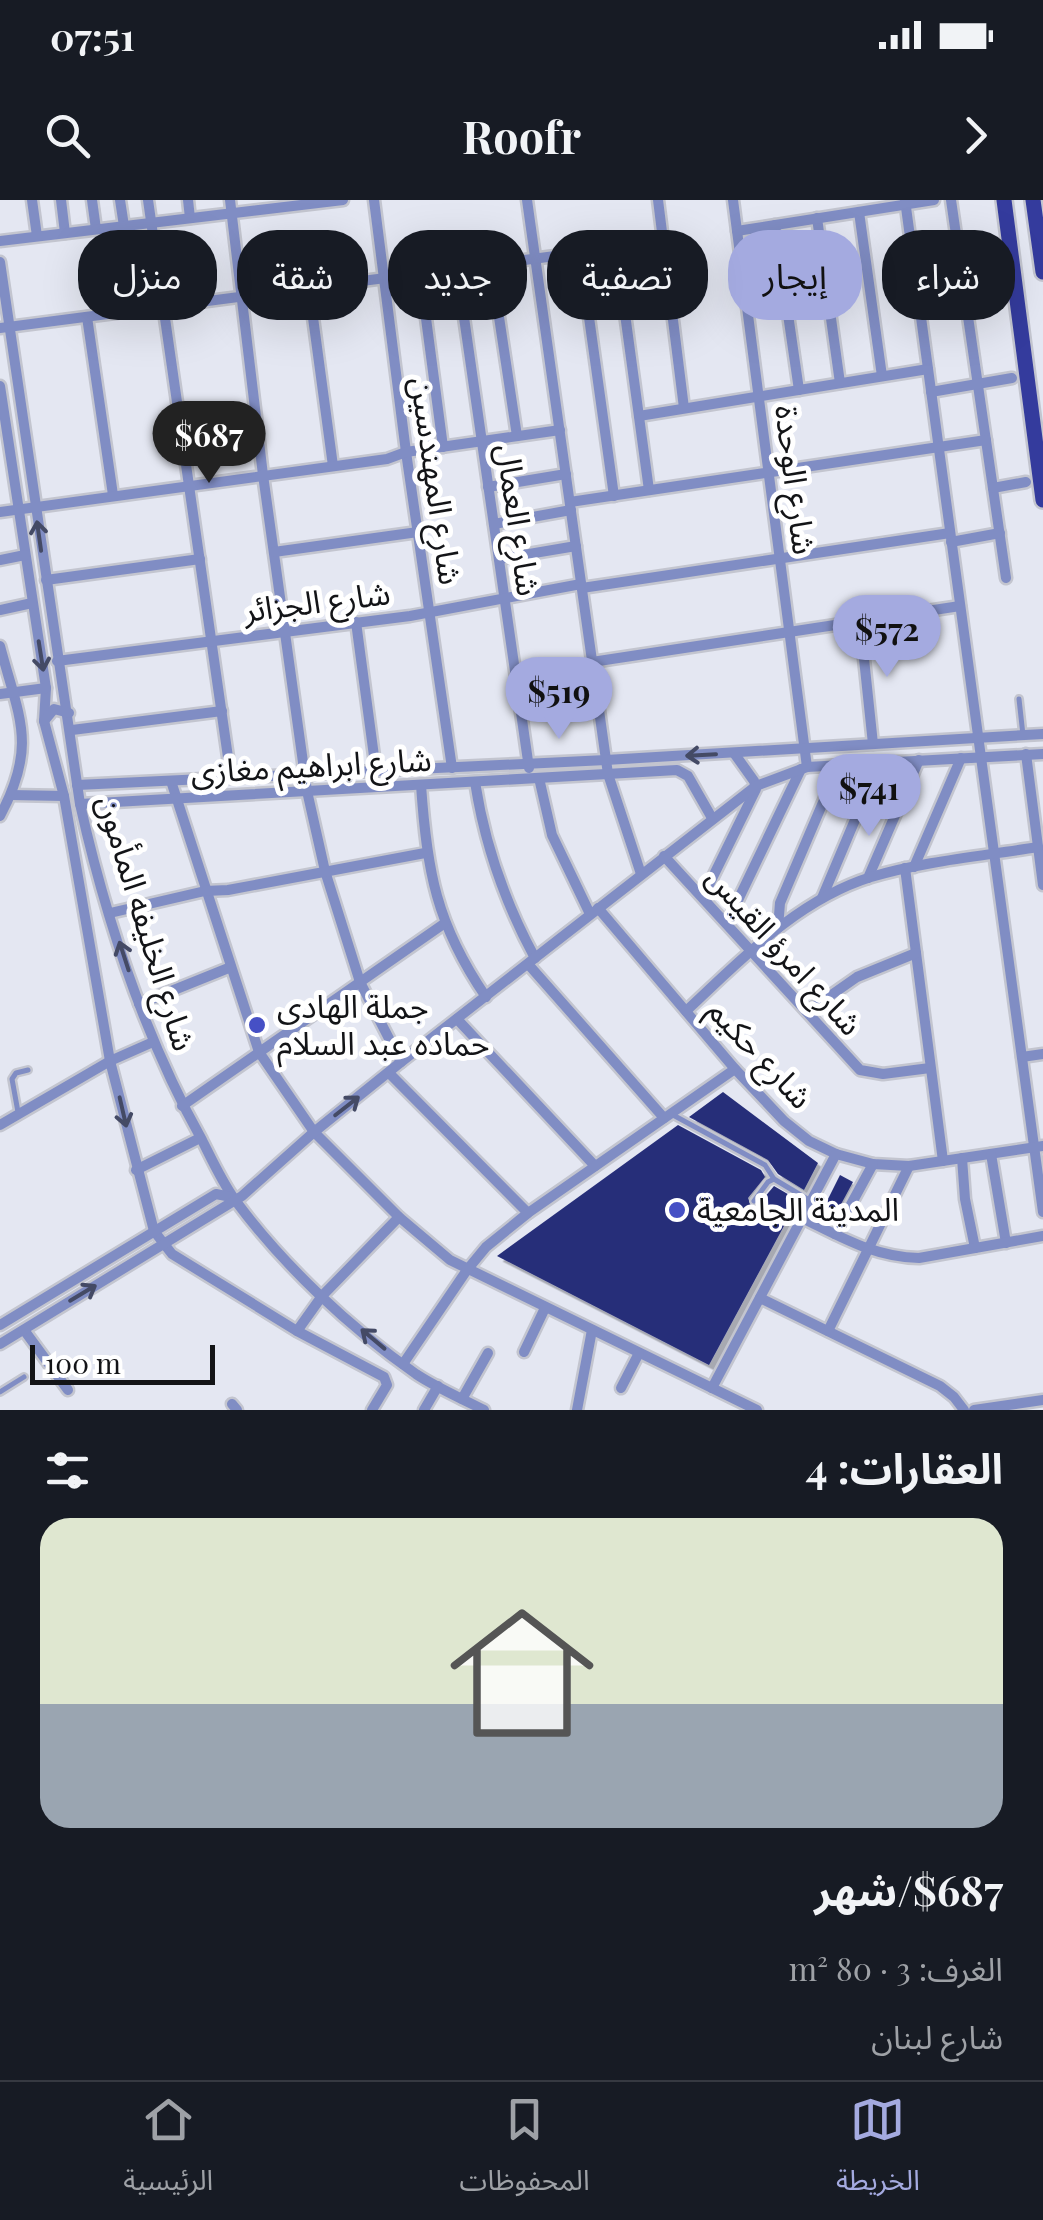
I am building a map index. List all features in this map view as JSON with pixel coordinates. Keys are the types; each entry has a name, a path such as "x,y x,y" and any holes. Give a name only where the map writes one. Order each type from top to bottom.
{"main road":[{"path":"1004,200 1043,500"},
{"path":"1034,200 1043,272"}],"street":[{"path":"32,200 37,236"},
{"path":"61,200 65,233"},
{"path":"92,200 96,229"},
{"path":"120,200 124,226"},
{"path":"148,200 152,230"},
{"path":"188,200 190,218"},
{"path":"230,200 237,274"},
{"path":"0,241 232,215 263,206 339,200"},
{"name":"شارع المهندسين","path":"374,200 452,768"},
{"path":"527,200 608,774 641,874"},
{"path":"658,200 662,230"},
{"name":"شارع الوحدة","path":"733,200 737,230"},
{"path":"743,230 934,200"},
{"path":"951,200 956,230"},
{"path":"905,202 909,230"},
{"path":"860,212 882,376"},
{"path":"817,218 840,383"},
{"path":"775,225 799,390"},
{"path":"527,259 547,257"},
{"name":"شارع الخليفه المأمون","path":"0,262 4,328 57,661 72,730 80,804 93,859 152,1042 182,1106 236,1200 293,1268 403,1364 484,1410"},
{"path":"368,280 388,278"},
{"path":"4,328 78,318"},
{"path":"88,320 113,495"},
{"path":"166,320 231,778"},
{"path":"242,320 307,791 326,872 360,982 402,1062"},
{"path":"312,320 333,466"},
{"path":"426,320 443,447"},
{"name":"شارع العمال","path":"464,320 528,764 552,834 594,911"},
{"path":"499,320 517,436"},
{"path":"589,320 614,496"},
{"path":"626,320 649,490"},
{"path":"673,320 684,408"},
{"name":"شارع الوحدة","path":"749,320 805,748 804,768"},
{"path":"921,320 1022,1057 1039,1147 1043,1212"},
{"path":"969,320 1006,578"},
{"path":"639,416 928,369"},
{"path":"931,392 1012,378"},
{"name":"شارع الخليفه المأمون","path":"0,386 46,688 44,721 64,796 110,1061 136,1170 162,1246"},
{"path":"0,512 560,430"},
{"path":"494,524 649,490 986,440"},
{"path":"488,487 566,474"},
{"path":"993,488 1026,482"},
{"path":"274,552 418,532"},
{"name":"شارع الجزائر","path":"57,661 356,622 582,586 1000,534"},
{"path":"499,559 576,546"},
{"path":"0,560 25,556"},
{"path":"46,580 200,559"},
{"path":"0,610 32,603"},
{"path":"592,662 960,606"},
{"path":"860,621 873,744"},
{"path":"356,622 376,771"},
{"path":"0,646 20,714 23,756 11,795 1,811"},
{"path":"0,694 46,688"},
{"path":"44,721 54,709 69,712"},
{"path":"72,730 222,711"},
{"name":"شارع ابراهيم مغازى","path":"77,785 1043,734"},
{"path":"734,753 756,786"},
{"path":"1026,754 1043,885"},
{"path":"0,1344 236,1200 389,1072 756,786 804,768 839,764 1043,754"},
{"path":"943,1161 909,868 961,758"},
{"path":"868,878 919,760"},
{"path":"821,899 879,763"},
{"path":"778,928 780,903 839,764"},
{"path":"727,923 804,768"},
{"name":"شارع ابراهيم مغازى","path":"80,804 683,772 712,818"},
{"path":"171,781 259,1052 314,1132 399,1217 466,1270 712,1388 739,1406 757,1410"},
{"path":"475,782 480,819 502,890 531,961 667,1116"},
{"path":"421,785 426,853 444,923 486,997"},
{"path":"703,897 756,786"},
{"path":"11,795 64,796"},
{"path":"686,1011 778,928 821,899 868,878 909,868 1038,847"},
{"path":"110,913 205,891 426,853"},
{"name":"شارع امرؤ القيس","path":"664,856 860,1070 883,1074 930,1068"},
{"name":"شارع حكيم","path":"594,911 735,1069 809,1142 873,1164 909,1166 1039,1147"},
{"path":"182,1106 444,923"},
{"path":"807,1012 857,978 916,954"},
{"path":"140,1004 231,967"},
{"path":"457,1019 595,1166"},
{"path":"0,1126 110,1061 152,1042"},
{"path":"1022,1057 1043,1054"},
{"path":"403,1364 466,1270 486,1247 528,1213 735,1069"},
{"path":"389,1072 528,1213"},
{"path":"136,1170 200,1138"},
{"path":"712,1388 836,1154"},
{"path":"991,1154 1006,1243"},
{"path":"962,1158 975,1248"},
{"path":"835,1234 873,1164"},
{"path":"828,1331 909,1166"},
{"path":"0,1325 216,1194 236,1200"},
{"path":"297,1330 322,1296 399,1217"},
{"path":"802,1218 867,1251 919,1258 1043,1236"},
{"path":"162,1246 297,1330 384,1377 387,1385 372,1410"},
{"path":"760,1298 948,1391 964,1410"},
{"path":"524,1352 546,1308"},
{"path":"24,1330 68,1390"},
{"path":"576,1410 592,1330"},
{"path":"621,1388 638,1352"},
{"path":"462,1399 488,1353"},
{"path":"424,1410 438,1386"},
{"path":"974,1410 1043,1400"}],"lane":[{"path":"1020,699 1023,735"},
{"path":"19,1114 12,1078 28,1070"},
{"path":"667,1116 765,1165 774,1179 811,1201"},
{"path":"754,1201 774,1179"},
{"path":"0,1392 24,1377"}],"building":[{"path":"723,1092 818,1163 804,1190 778,1174 768,1160 689,1117"},
{"name":"المدينة الجامعية","path":"678,1125 761,1170 765,1177 748,1198 751,1206 758,1205 774,1186 798,1200 709,1365 497,1256"},
{"path":"840,1175 853,1182 831,1223 819,1217"}],"place":[{"name":"جملة الهادى حماده عبد السلام","path":"257,1025"},
{"name":"المدينة الجامعية","path":"677,1210"}]}
